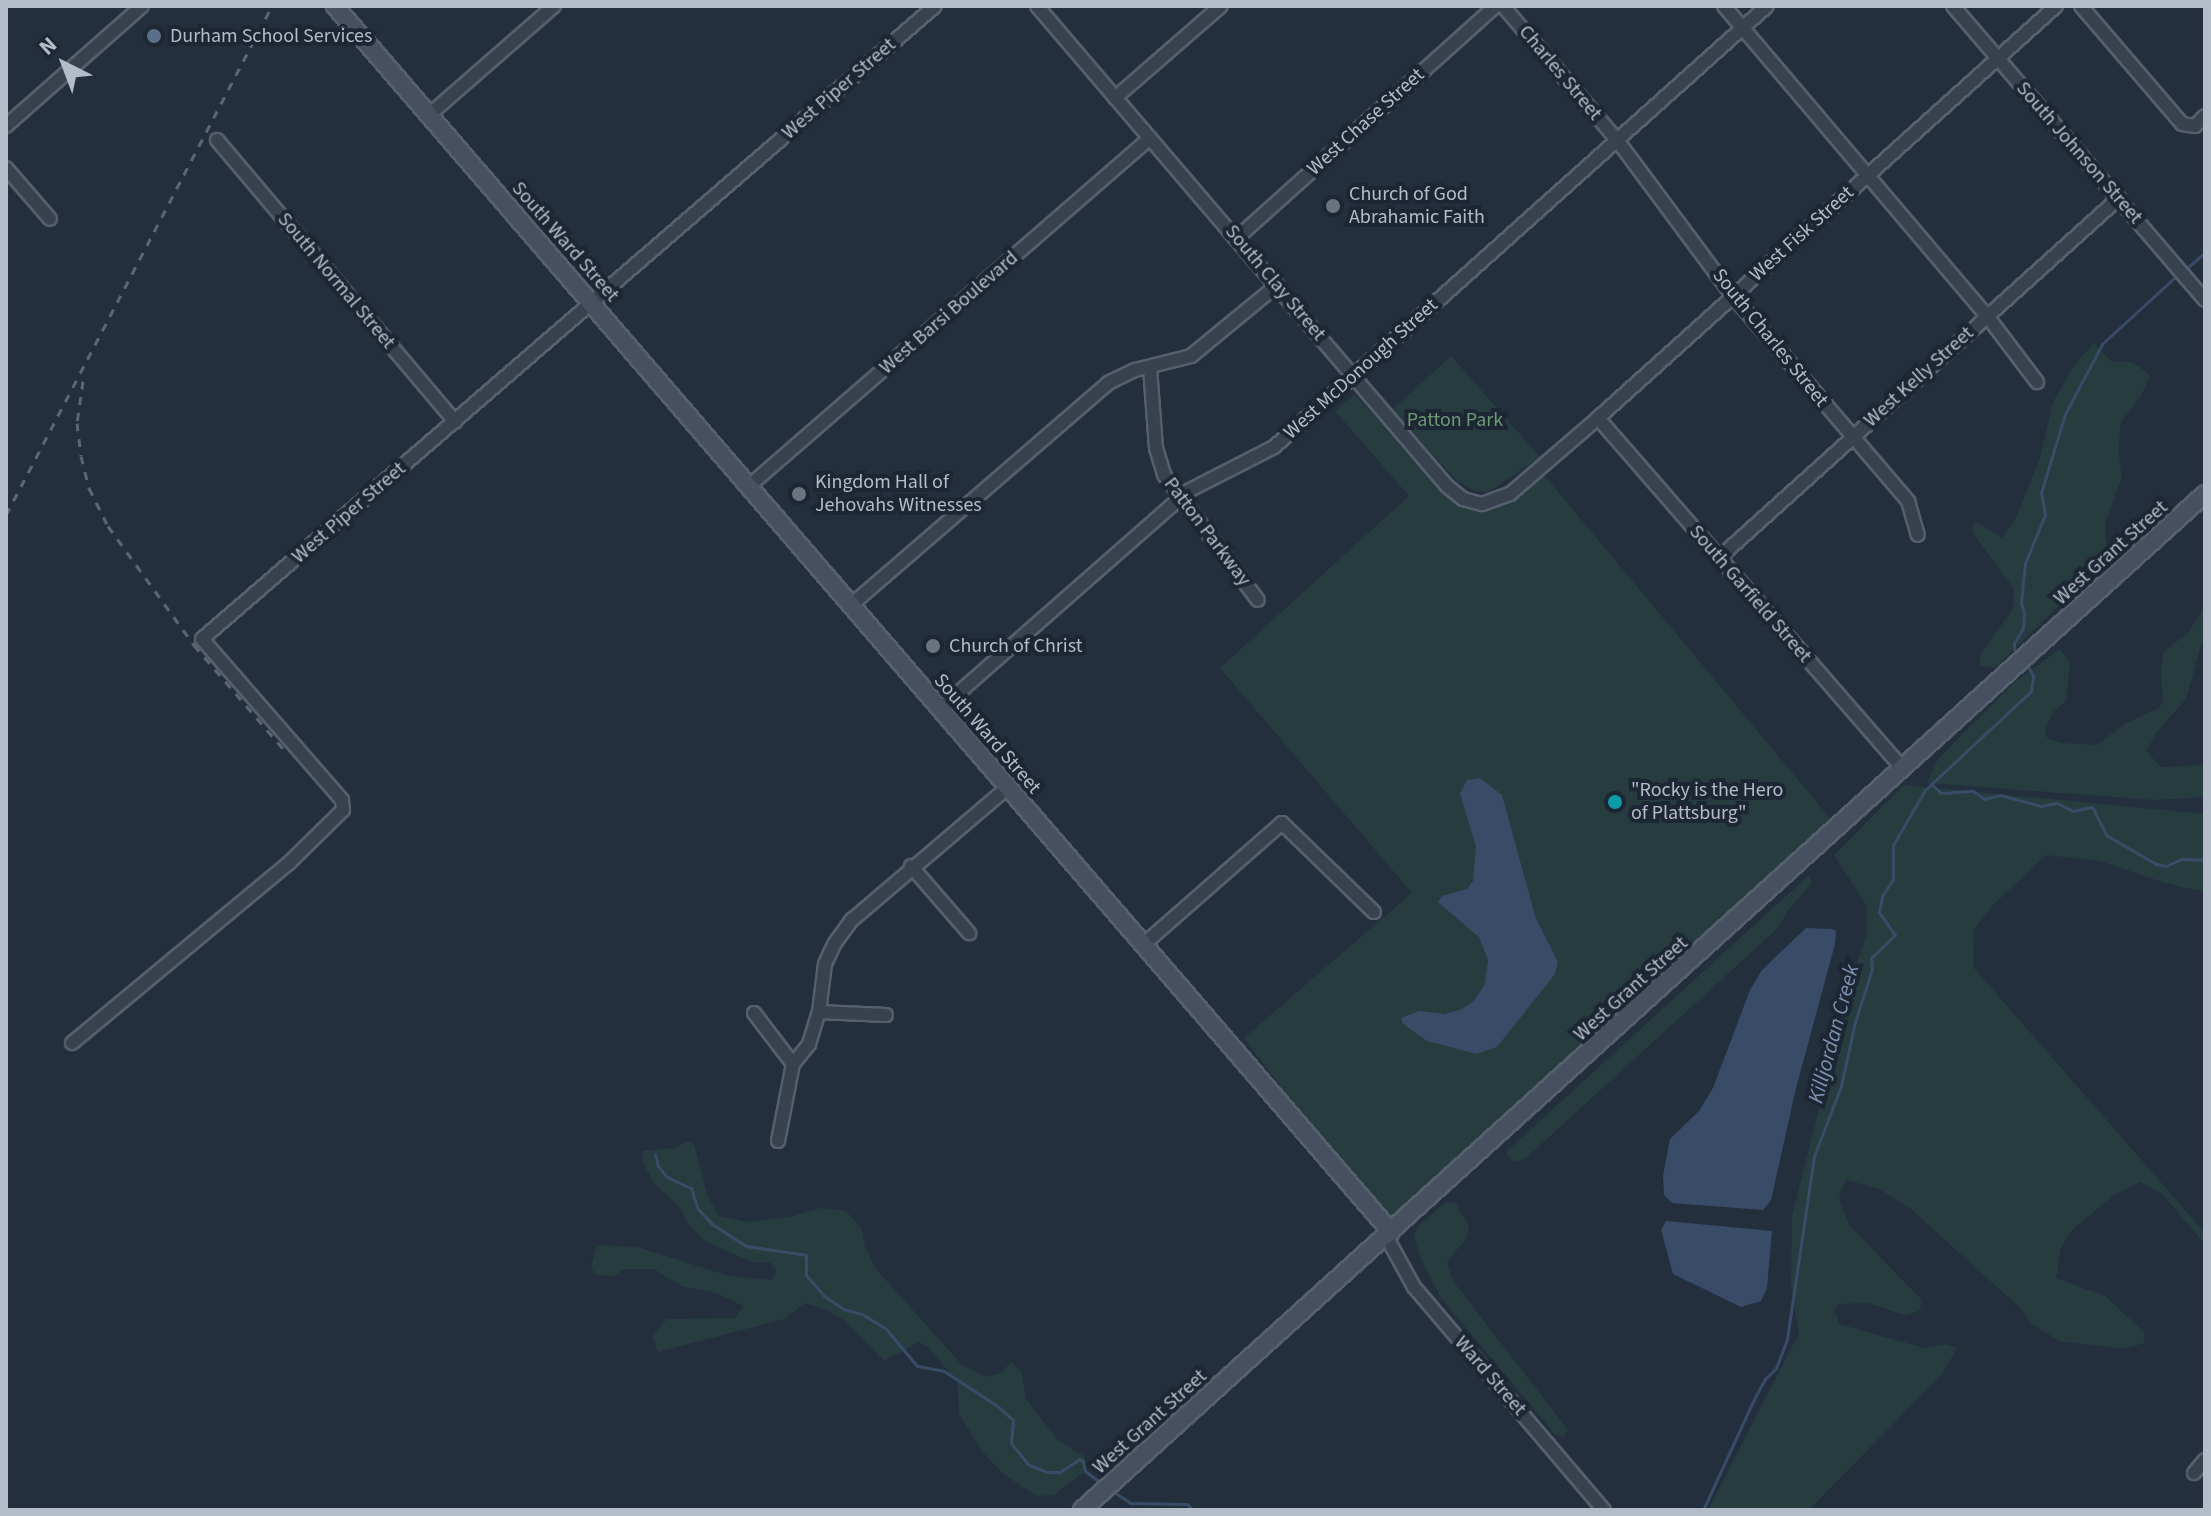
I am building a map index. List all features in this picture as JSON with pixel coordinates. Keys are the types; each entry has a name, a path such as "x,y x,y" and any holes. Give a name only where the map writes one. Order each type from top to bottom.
{"street":[{"path":"6,126 142,6"},
{"name":"South Ward Street","path":"335,6 1388,1234"},
{"path":"429,115 554,6"},
{"name":"West Piper Street","path":"72,1043 289,863 343,810 342,800 202,639 935,6"},
{"name":"South Clay Street","path":"1037,6 1447,486 1463,499 1482,504 1493,503 1548,461"},
{"path":"1115,98 1221,6"},
{"name":"West Chase Street","path":"1237,238 1496,6"},
{"name":"Charles Street","path":"1503,6 1617,140"},
{"path":"1724,6 1987,316 2037,382"},
{"name":"West McDonough Street","path":"940,709 1179,499 1198,485 1274,447 1767,6"},
{"name":"South Johnson Street","path":"1953,6 2205,300"},
{"name":"West Fisk Street","path":"1548,461 2056,6"},
{"path":"2081,6 2189,127 2205,116"},
{"name":"West Barsi Boulevard","path":"748,487 1150,138"},
{"name":"South Normal Street","path":"217,140 455,422"},
{"name":"South Charles Street","path":"1617,140 1733,296 1908,501 1918,535"},
{"path":"6,168 50,219"},
{"name":"West Kelly Street","path":"1720,557 2119,198"},
{"path":"850,606 1108,383 1191,356 1277,285"},
{"name":"Patton Parkway","path":"1150,367 1159,462 1179,499 1258,600"},
{"name":"South Garfield Street","path":"1598,418 1903,769"},
{"name":"West Grant Street","path":"1082,1510 2205,494"},
{"path":"778,1141 793,1064 809,1044 819,1012 825,964 835,943 852,920 911,866 1007,788"},
{"path":"1143,945 1282,823 1374,912"},
{"path":"911,866 969,933"},
{"path":"819,1012 886,1015"},
{"path":"754,1013 793,1064"},
{"name":"Ward Street","path":"1388,1234 1414,1287 1604,1510"},
{"path":"2194,1473 2205,1460"}],"green space":[{"path":"2094,343 2112,362 2132,362 2150,375 2141,396 2121,422 2118,451 2122,476 2105,525 2107,548 2094,571 1995,668 1981,666 1979,656 2013,609 2014,589 1972,532 1974,521 2002,538 2014,522 2040,458 2053,402 2075,364"},
{"name":"Patton Park","path":"1451,356 1540,457 1488,492 1475,491 1457,481 1392,410"},
{"name":"Patton Park","path":"1355,394 1439,490 1449,488 1488,504 1539,469 1839,829 1391,1232 1244,1038 1412,893 1220,668 1409,496 1335,411"},
{"path":"2205,606 2205,630 2186,699 2155,734 2147,751 2160,767 2205,765 2205,797 2154,800 1927,783 1938,759 2015,682 2060,649 2070,663 2066,701 2054,711 2045,728 2047,738 2061,743 2097,745 2126,723 2157,709 2163,703 2161,669 2164,651 2188,633"},
{"path":"1904,785 2205,814 2205,892 2165,883 2100,861 2046,855 1993,905 1973,931 1974,968 2205,1233 2205,1244 2162,1194 2140,1182 2115,1194 2071,1231 2061,1248 2056,1278 2105,1296 2145,1333 2144,1343 2124,1349 2059,1341 2031,1323 2019,1307 1911,1209 1879,1189 1846,1180 1839,1198 1849,1225 1922,1300 1920,1310 1907,1316 1868,1303 1838,1304 1835,1310 1839,1324 1924,1348 1947,1344 1957,1348 1943,1373 1809,1510 1708,1510 1799,1333 1791,1288 1792,1216 1819,1109 1824,1058 1867,934 1867,906 1834,855"},
{"path":"1809,875 1812,883 1788,910 1779,927 1526,1158 1514,1162 1508,1156 1507,1151"},
{"path":"687,1141 694,1144 708,1197 719,1216 747,1222 790,1217 820,1208 846,1211 862,1229 865,1247 876,1269 962,1365 987,1377 1003,1372 1011,1361 1021,1371 1026,1399 1058,1440 1085,1457 1085,1471 1054,1495 1036,1496 1002,1473 982,1451 959,1414 957,1381 929,1348 919,1342 884,1361 844,1320 825,1309 805,1303 784,1319 658,1352 652,1336 667,1319 735,1318 743,1306 717,1293 682,1286 654,1269 624,1269 613,1277 595,1274 591,1267 597,1245 638,1247 729,1276 772,1280 777,1270 769,1262 752,1262 705,1241 688,1224 682,1210 654,1183 643,1163 643,1151 675,1148"},
{"path":"1446,1202 1456,1204 1469,1226 1467,1238 1447,1261 1453,1281 1568,1430 1563,1437 1555,1434 1441,1298 1421,1260 1414,1237 1418,1226"}],"water":[{"path":"1480,778 1502,795 1536,919 1558,962 1555,974 1497,1047 1477,1054 1427,1041 1403,1024 1401,1018 1419,1011 1444,1014 1462,1009 1474,1001 1485,984 1488,960 1479,937 1438,902 1442,896 1467,889 1473,881 1476,847 1460,793 1467,780"},
{"path":"1806,928 1836,931 1835,944 1796,1088 1771,1200 1763,1210 1672,1203 1664,1195 1663,1176 1670,1139 1699,1111 1713,1088 1750,990 1762,970"},
{"path":"1666,1221 1772,1231 1767,1288 1761,1301 1741,1307 1673,1274 1661,1230"}],"waterway":[{"name":"Killjordan Creek","path":"2188,267 2205,252"},
{"name":"Killjordan Creek","path":"2015,655 2014,643 2023,628 2021,603 2025,563 2045,515 2041,493 2065,414 2102,344 2175,277"},
{"name":"Killjordan Creek","path":"1703,1510 1755,1397 1765,1379 1776,1368 1787,1339 1814,1156 1841,1086 1855,1022 1872,969 1871,958 1895,935 1879,912 1882,896 1893,879 1893,845 1925,790 2031,691 2033,676 2028,666"},
{"path":"1931,784 1941,793 1973,791 1984,799 2000,795 2041,806 2057,803 2073,811 2092,807 2106,835 2156,864 2166,866 2181,859 2205,860"},
{"path":"655,1154 658,1166 667,1177 691,1188 698,1209 712,1224 746,1246 806,1255 806,1275 824,1296 843,1309 862,1314 886,1329 917,1366 944,1371 996,1405 1013,1420 1011,1443 1029,1465 1047,1472 1060,1472 1079,1459 1083,1461 1085,1471 1101,1483"},
{"path":"1111,1490 1130,1503 1187,1504 1193,1510"}],"railway":[{"path":"6,515 272,6"},
{"path":"83,381 77,423 81,456 89,488 108,526 194,645 287,753"}],"place":[{"name":"Durham School Services","path":"154,36"},
{"name":"Church of God Abrahamic Faith","path":"1333,206"},
{"name":"Kingdom Hall of Jehovahs Witnesses","path":"799,494"},
{"name":"Church of Christ","path":"933,646"},
{"name":"\"Rocky is the Hero of Plattsburg\"","path":"1615,802"}]}
